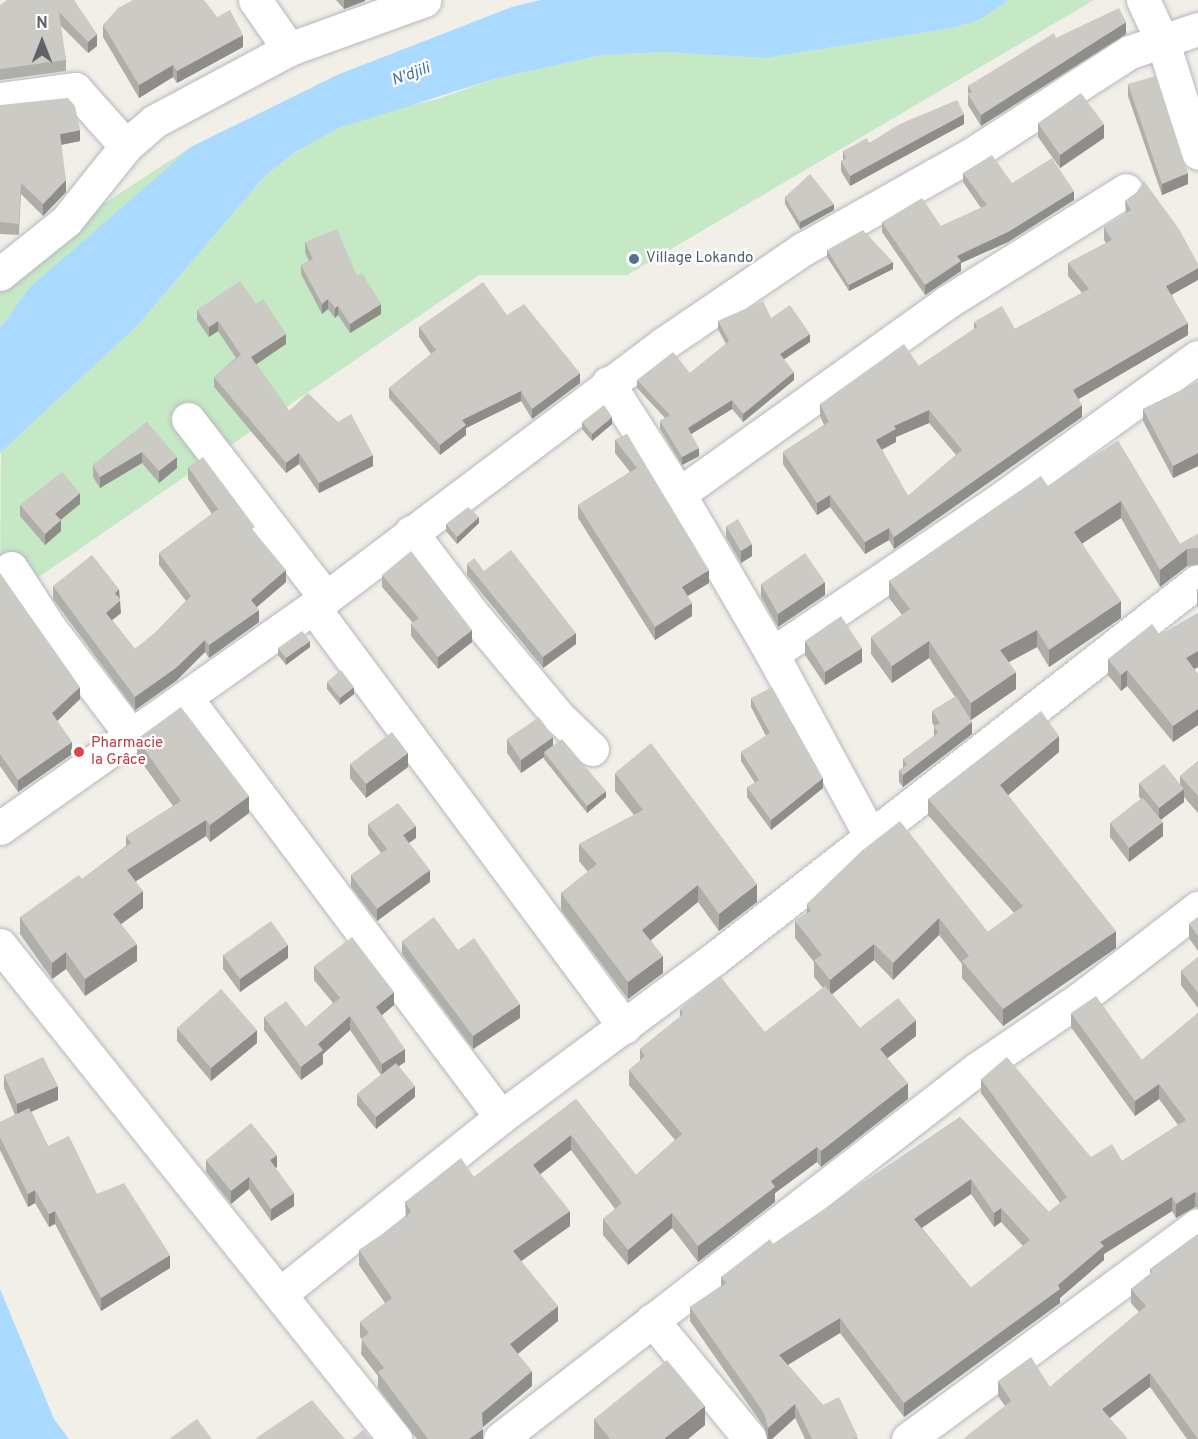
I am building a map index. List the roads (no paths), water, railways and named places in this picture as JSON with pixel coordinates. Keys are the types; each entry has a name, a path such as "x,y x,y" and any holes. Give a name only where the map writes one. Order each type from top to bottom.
{"street":[{"path":"255,0 289,49"},
{"path":"0,274 66,221 126,146 155,121 289,49 424,0"},
{"path":"1143,0 1162,43 1198,153"},
{"path":"0,828 319,602 609,383 803,249 969,156 1090,75 1130,52 1198,29"},
{"path":"0,99 75,89 126,146"},
{"path":"679,494 947,302 1126,190"},
{"path":"772,654 998,501 1198,357"},
{"path":"609,383 679,494 772,654 870,835"},
{"path":"188,419 625,1027"},
{"path":"411,532 472,613 560,717 592,749"},
{"path":"11,568 49,627 132,736"},
{"path":"280,1294 501,1117 625,1027 1198,581"},
{"path":"186,698 501,1117"},
{"path":"500,1439 977,1069 1081,998 1198,908"},
{"path":"0,945 395,1439"},
{"path":"908,1439 1198,1225"},
{"path":"652,1320 750,1439"}],"water":[{"name":"N'djili","path":"541,0 1009,0 979,20 952,28 765,58 665,52 602,55 494,79 339,128 295,152 265,176 137,326 0,453 0,328 30,287 191,147 337,75 512,7"},
{"path":"0,1289 54,1419 69,1439 0,1439"}],"place":[{"name":"Village Lokando","path":"634,259"},
{"name":"Pharmacie la Grâce","path":"79,752"}]}
